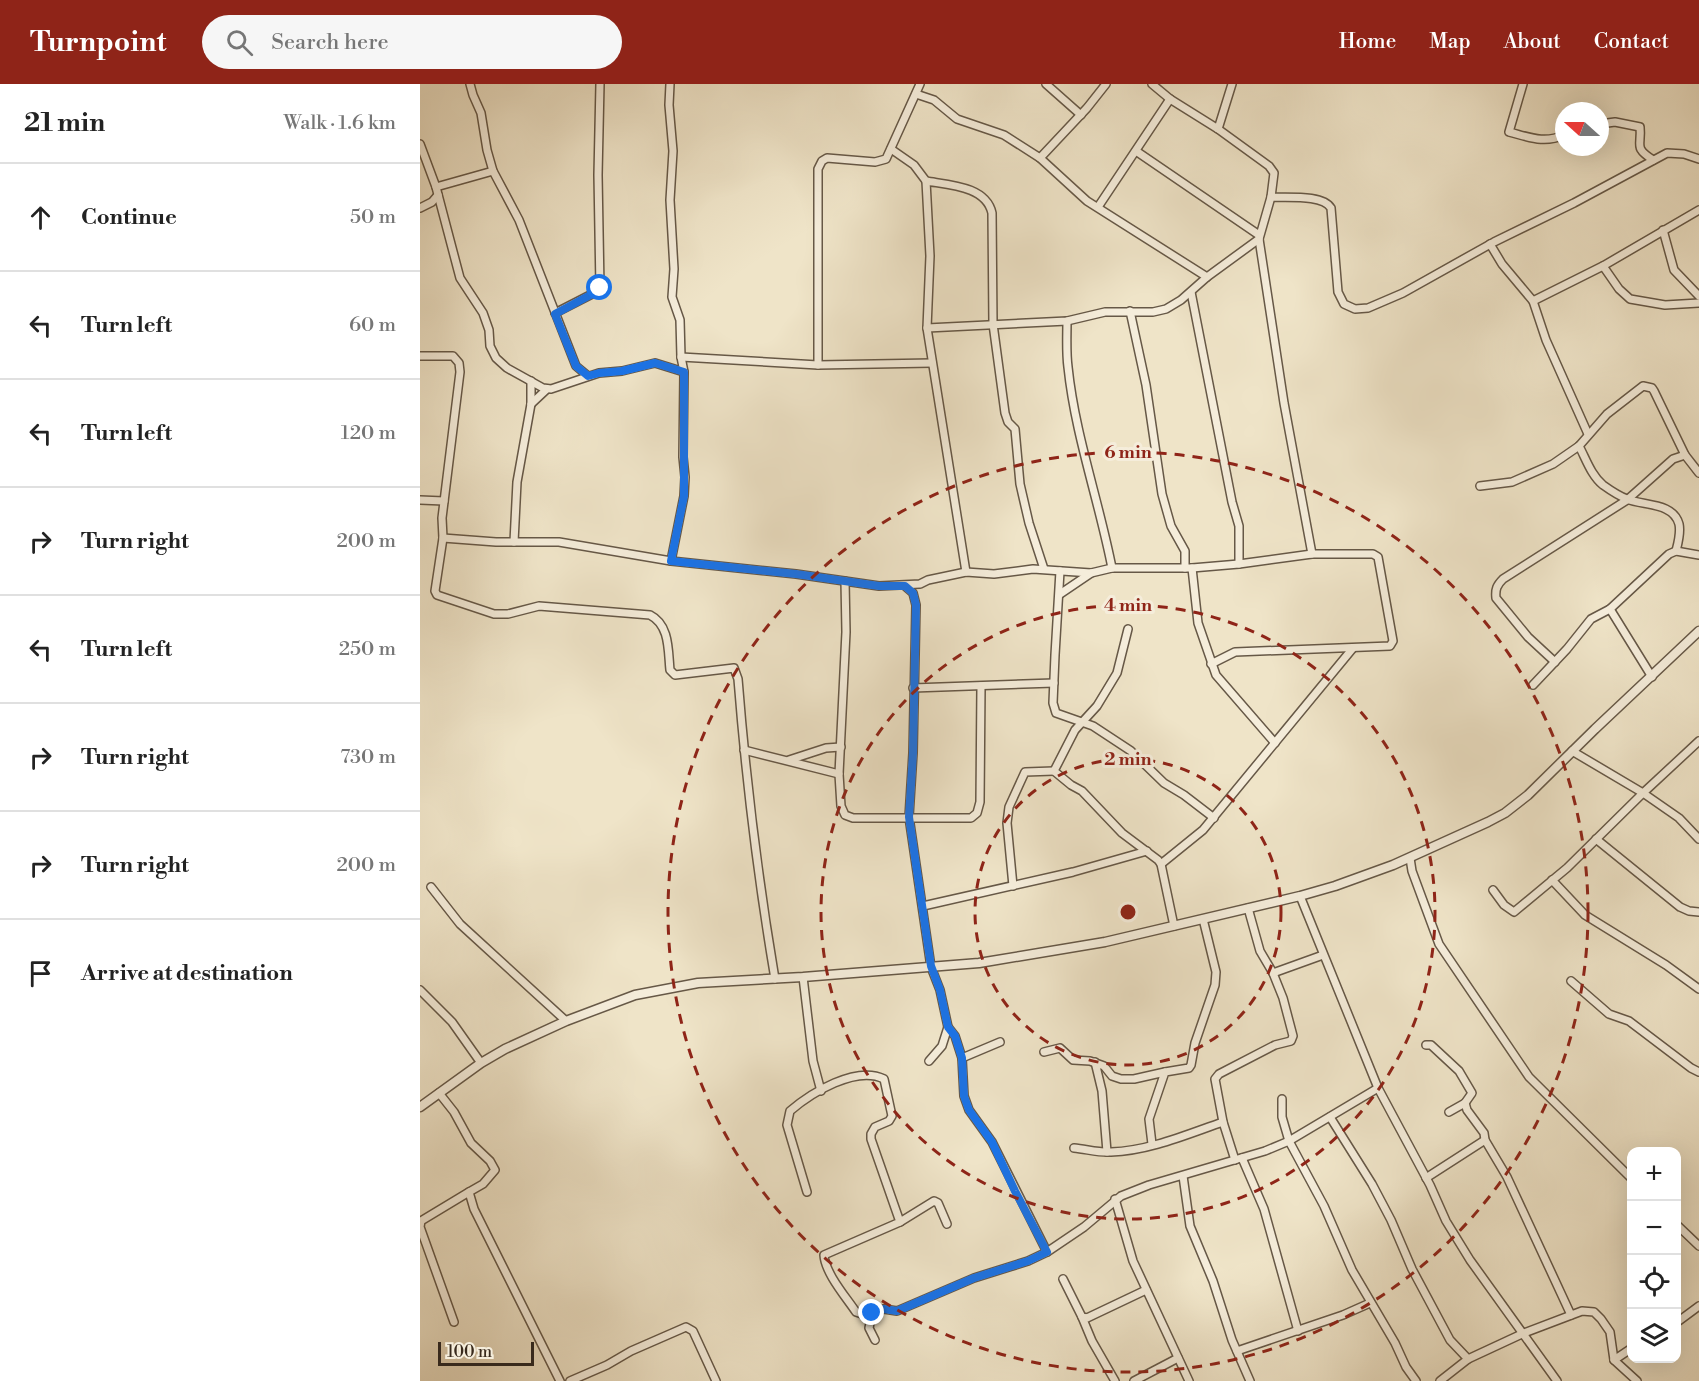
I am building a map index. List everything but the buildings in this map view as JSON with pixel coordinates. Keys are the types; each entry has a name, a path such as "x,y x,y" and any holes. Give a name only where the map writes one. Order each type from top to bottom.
{"street":[{"path":"470,84 472,95 481,113 487,150 494,171 512,205 576,366 588,376"},
{"path":"555,314 600,288 598,175 600,84"},
{"path":"670,84 669,105 673,151 670,200 674,269 672,297 680,320 681,357 684,372 684,496 671,561"},
{"path":"818,365 818,169 827,158 881,162 886,159 920,84"},
{"path":"1046,84 1081,115"},
{"path":"1040,158 1081,115 1106,84"},
{"path":"1218,129 1232,84"},
{"path":"1523,84 1509,132 1539,140 1547,141 1555,138"},
{"path":"1156,85 1170,99 1218,129 1269,166 1274,173 1271,198 1259,237 1284,403 1312,554"},
{"path":"916,94 934,100 957,119 1004,135 1040,158 1078,194 1207,277"},
{"path":"1098,207 1170,99"},
{"path":"1609,123 1640,127 1639,147 1653,160"},
{"path":"420,144 437,191 460,278 483,313 489,330 490,346 496,358 507,368 547,389 599,373 622,371 655,363 684,372"},
{"path":"891,149 902,154 926,181 930,256 927,328 966,572"},
{"path":"1136,151 1259,237"},
{"path":"1271,198 1306,198 1323,200 1328,203 1331,208 1338,292 1344,304 1355,309 1368,308 1403,293 1490,244 1574,203 1667,153 1684,154 1699,159"},
{"path":"420,208 432,202 437,191 494,171"},
{"path":"926,181 965,189 982,196 990,206 992,213 993,324 1005,413 1008,422 1015,429 1022,493 1044,570"},
{"path":"1533,301 1603,266 1699,210"},
{"path":"1663,230 1674,270 1699,296"},
{"path":"927,328 1067,321 1105,312 1153,312 1167,309 1259,237"},
{"path":"1490,244 1502,264 1533,301 1546,340 1588,434"},
{"path":"1603,266 1619,289 1630,299 1665,305 1699,303"},
{"path":"1191,292 1232,502 1239,526 1239,564"},
{"path":"1130,311 1146,385 1162,494 1171,526 1185,552 1198,623 1211,664 1220,681 1275,743"},
{"path":"1067,321 1067,365 1071,387 1089,477 1106,536 1112,568"},
{"path":"420,356 453,357 459,363 460,372 444,501 443,538 435,591 437,596 494,614 508,614 539,606 650,615 657,619 665,629 670,670 675,675 734,668 738,679 760,891 775,979"},
{"path":"681,357 818,365 932,363"},
{"path":"514,542 518,475 531,404 531,381"},
{"path":"1480,486 1506,484 1553,464 1579,446 1607,414 1643,386 1654,391 1684,455 1699,473"},
{"path":"531,404 547,389"},
{"path":"1579,446 1599,481 1627,500 1655,505 1675,516 1680,532 1676,551"},
{"path":"1555,662 1528,637 1496,598 1496,590 1503,579 1627,500 1673,459 1684,455"},
{"path":"420,500 444,501"},
{"path":"443,538 559,542 671,561 879,586 920,585 928,580 966,572 994,574 1033,569 1091,573 1112,568 1189,568 1312,554 1373,554 1380,561 1392,644 1390,646 1235,652 1211,664"},
{"path":"1533,685 1591,619 1610,609 1669,554 1676,551 1699,555"},
{"path":"1060,571 1053,703 1056,713 1096,728 1135,753 1164,783 1214,818"},
{"path":"1060,594 1091,573"},
{"path":"845,581 846,632 839,774 841,806 845,815 853,818 971,818 979,809 981,686"},
{"path":"920,585 916,605 913,753 909,817 931,966 940,990 948,1027 955,1036 962,1058 964,1096 969,1110 992,1142 1047,1252"},
{"path":"905,586 913,593 916,605"},
{"path":"1610,609 1652,677"},
{"path":"1054,771 1082,722 1097,706 1117,673 1128,629"},
{"path":"420,1107 480,1063 505,1049 566,1021 644,993 698,983 979,963 1106,942 1335,886 1410,858 1505,813 1528,795 1699,631"},
{"path":"1161,864 1199,834 1214,818 1353,648"},
{"path":"913,688 1054,683"},
{"path":"1493,890 1504,905 1514,912 1552,880 1699,741"},
{"path":"789,760 826,748 842,747"},
{"path":"744,750 768,758 789,760 839,774"},
{"path":"1572,751 1643,792 1679,818 1699,839"},
{"path":"1013,886 1006,824 1009,807 1025,771 1054,771 1082,791 1122,833 1161,864 1174,926"},
{"path":"1596,839 1680,907 1699,912"},
{"path":"923,906 1147,852"},
{"path":"1410,858 1412,871 1439,944 1529,1077 1627,1174"},
{"path":"1552,880 1585,915 1666,965 1699,989"},
{"path":"431,887 460,924 566,1021"},
{"path":"1300,896 1378,1088 1456,1239 1557,1381"},
{"path":"1248,908 1260,951 1273,973 1283,998 1293,1036 1292,1041 1275,1045 1219,1074 1215,1079 1223,1122 1238,1159 1264,1209 1298,1331"},
{"path":"1044,1052 1060,1048 1073,1060 1095,1062 1104,1066 1112,1076 1120,1079 1134,1079 1189,1068 1215,985 1216,972 1203,919"},
{"path":"1273,973 1323,955"},
{"path":"803,977 813,1061 821,1091"},
{"path":"1571,981 1609,1014 1629,1021 1699,1072"},
{"path":"420,990 452,1022 480,1063"},
{"path":"929,1061 942,1046 948,1027"},
{"path":"962,1058 1000,1042"},
{"path":"1426,1045 1431,1045 1459,1071 1472,1093 1465,1103 1449,1112"},
{"path":"1095,1062 1102,1091 1107,1152"},
{"path":"1152,1144 1149,1119 1165,1072"},
{"path":"807,1192 787,1121 790,1111 821,1091 854,1075 884,1079 892,1116 889,1121 875,1127 871,1139 900,1222"},
{"path":"947,1224 940,1206 934,1202 900,1222 824,1255 824,1260 837,1285 856,1312 862,1314 884,1309 897,1311 974,1278 1028,1261 1047,1252 1084,1227 1115,1199 1149,1185 1238,1159 1289,1141 1378,1088"},
{"path":"439,1093 454,1112 471,1143 490,1161 495,1170 483,1184 421,1221 420,1227 454,1322"},
{"path":"1282,1099 1282,1117 1289,1141 1324,1206 1352,1269 1416,1381"},
{"path":"1465,1103 1507,1177 1571,1315"},
{"path":"1330,1117 1372,1184 1450,1340 1468,1359"},
{"path":"1074,1148 1107,1152 1152,1144 1223,1122"},
{"path":"1426,1178 1485,1140"},
{"path":"1183,1176 1190,1226 1250,1381"},
{"path":"469,1192 474,1209 560,1381"},
{"path":"1115,1199 1133,1261 1189,1381"},
{"path":"1681,1228 1699,1246"},
{"path":"1063,1279 1092,1341 1115,1381"},
{"path":"1082,1317 1087,1318 1146,1290"},
{"path":"1237,1351 1343,1315 1370,1303"},
{"path":"1681,1320 1699,1306"},
{"path":"875,1340 869,1328 872,1313 876,1311"},
{"path":"1440,1381 1468,1359 1524,1332 1582,1311 1594,1312 1601,1319 1610,1332 1614,1360 1637,1381"},
{"path":"570,1381 686,1327 693,1331 716,1381"},
{"path":"1614,1360 1627,1351"},
{"path":"1134,1381 1178,1358"}],"route":[{"path":"600,288 555,314 576,366 588,376 655,363 684,372 685,411 682,457 685,477 684,496 671,561 796,574 879,586 905,586 913,593 916,605 913,753 909,817 931,966 940,990 948,1027 955,1036 962,1058 964,1096 969,1110 992,1142 1047,1252 1034,1259 974,1278 897,1311 884,1309 872,1313"}]}
